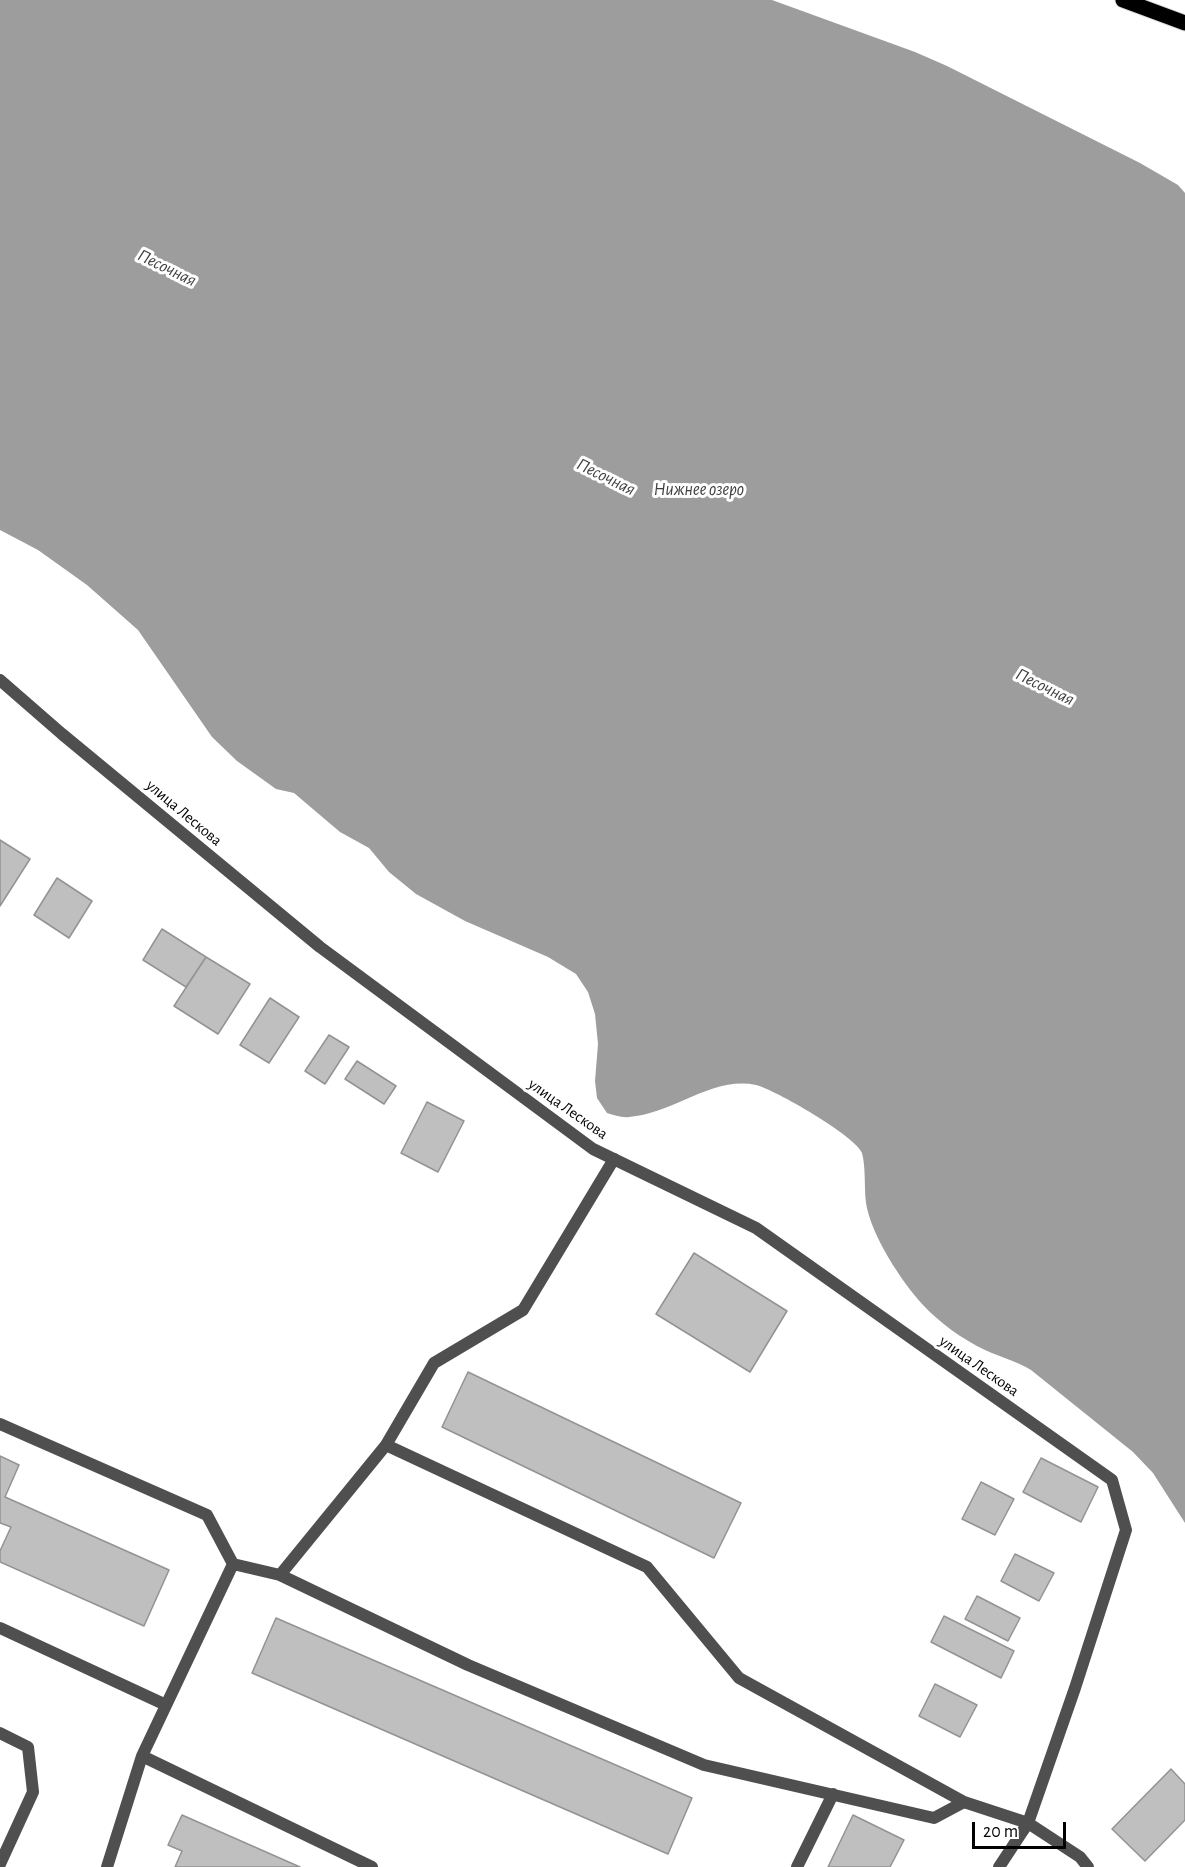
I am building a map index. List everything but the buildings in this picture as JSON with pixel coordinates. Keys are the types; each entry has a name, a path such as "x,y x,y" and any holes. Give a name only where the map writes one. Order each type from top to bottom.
{"main road":[{"path":"1123,0 1185,23"}],"street":[{"name":"улица Лескова","path":"0,680 320,947 593,1149 756,1228 1112,1480 1126,1530 1028,1823"},
{"path":"280,1575 386,1445 434,1363 522,1310 614,1159"},
{"path":"0,1424 207,1515 233,1564 280,1575 468,1665 704,1765 934,1818 964,1802"},
{"path":"386,1445 647,1567 738,1678 964,1802 1028,1823 1080,1857 1088,1867"},
{"path":"107,1867 142,1756 233,1564"},
{"path":"0,1629 166,1705"},
{"path":"0,1733 28,1747 33,1792 0,1864"},
{"path":"142,1756 372,1867"},
{"path":"797,1867 833,1794"},
{"path":"999,1867 1028,1823"}],"water":[{"name":"Нижнее озеро","path":"0,0 772,0 915,52 947,66 1140,163 1178,185 1185,193 1185,1523 1153,1473 1133,1452 1031,1370 968,1341 923,1305 897,1271 880,1243 866,1203 862,1153 846,1136 796,1104 756,1085 740,1084 708,1090 645,1114 626,1117 607,1113 597,1098 595,1081 598,1044 595,1014 588,992 576,974 548,957 465,921 416,894 389,872 369,848 340,832 294,793 276,789 237,761 212,737 138,630 87,585 38,550 0,530"}],"water label":[{"name":"Песочная","path":"167,268"},
{"name":"Песочная","path":"606,477"},
{"name":"Песочная","path":"1045,687"}]}
